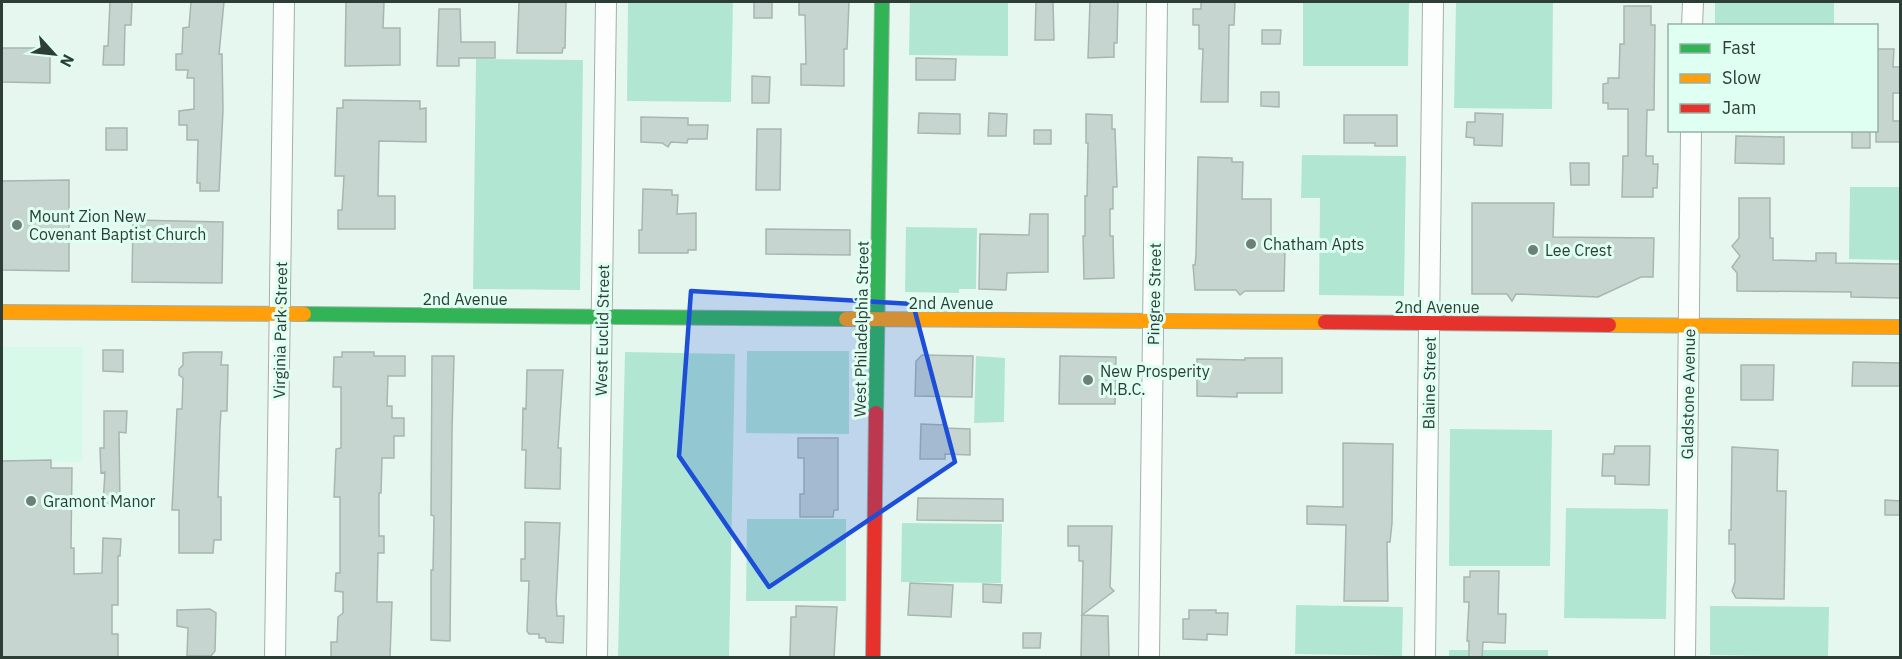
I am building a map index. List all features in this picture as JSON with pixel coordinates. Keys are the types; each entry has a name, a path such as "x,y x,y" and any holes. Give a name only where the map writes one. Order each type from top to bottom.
{"street":[{"name":"Virginia Park Street","path":"275,657 284,2"},
{"name":"West Euclid Street","path":"597,657 606,2"},
{"name":"West Philadelphia Street","path":"873,657 882,2"},
{"name":"Pingree Street","path":"1149,657 1157,2"},
{"name":"Blaine Street","path":"1425,657 1433,2"},
{"path":"1692,24 1693,2"},
{"name":"Gladstone Avenue","path":"1685,657 1691,132"},
{"name":"2nd Avenue","path":"2,312 1900,327"}],"highlighted area":[{"path":"691,291 913,304 955,462 769,587 679,456"}],"shaded area":[{"path":"628,2 733,2 731,102 627,101"},
{"path":"910,2 1008,2 1008,56 909,55"},
{"path":"1303,2 1409,2 1408,66 1303,66"},
{"path":"1456,2 1553,2 1552,109 1454,108"},
{"path":"1715,2 1834,2 1834,24 1715,24"},
{"path":"476,59 583,60 580,290 473,289"},
{"path":"1302,155 1406,156 1404,296 1319,295 1320,198 1301,198"},
{"path":"1850,187 1900,187 1900,260 1849,259"},
{"path":"906,227 977,228 976,289 959,289 959,293 905,292"},
{"path":"2,347 83,347 82,462 2,461"},
{"path":"747,351 849,351 849,434 746,433"},
{"path":"625,352 735,354 729,657 618,657"},
{"path":"976,356 1005,358 1004,422 974,423"},
{"path":"1450,429 1552,430 1550,566 1449,566"},
{"path":"1566,508 1668,509 1666,619 1564,618"},
{"path":"747,519 846,519 846,601 746,601"},
{"path":"902,523 1002,524 1001,583 901,582"},
{"path":"1296,605 1403,607 1402,656 1295,654"},
{"path":"1710,606 1829,607 1828,657 1710,655"},
{"path":"1449,650 1548,650 1548,657 1449,658"}],"building":[{"path":"110,2 132,2 131,25 125,25 124,65 103,65 104,46 108,46"},
{"path":"191,2 224,2 219,54 222,54 223,110 219,191 200,191 200,183 197,183 198,140 187,140 187,125 179,125 179,111 194,109 194,78 187,78 188,70 176,70 176,54 182,54 183,28 189,27"},
{"path":"346,2 384,2 383,28 400,28 400,65 345,66"},
{"path":"519,2 566,2 565,48 562,53 517,53"},
{"path":"754,2 772,2 772,18 754,18"},
{"path":"799,2 849,2 847,49 844,49 844,86 801,85 801,64 806,64 805,15 799,15"},
{"path":"1036,2 1053,2 1054,40 1035,40"},
{"path":"1090,2 1118,2 1117,43 1114,43 1114,57 1088,58"},
{"path":"1201,2 1235,2 1234,25 1229,25 1228,102 1201,102 1203,49 1199,49 1199,25 1193,25 1193,9 1201,9"},
{"path":"1624,6 1651,6 1651,25 1655,25 1654,110 1647,110 1646,156 1653,156 1653,164 1658,164 1657,188 1653,188 1653,197 1622,197 1623,156 1628,156 1628,109 1608,109 1608,103 1603,103 1603,84 1608,83 1608,78 1619,78 1620,44 1624,44"},
{"path":"439,9 460,9 461,42 495,42 495,58 459,58 459,66 437,66"},
{"path":"1262,30 1281,30 1280,44 1262,44"},
{"path":"2,48 50,48 50,83 2,82"},
{"path":"1878,49 1894,49 1893,67 1900,67 1900,93 1893,93 1893,121 1900,121 1900,142 1876,142"},
{"path":"916,58 956,59 955,80 916,80"},
{"path":"752,76 770,77 769,103 752,103"},
{"path":"1261,92 1279,92 1279,107 1261,106"},
{"path":"343,100 420,101 420,109 426,108 426,142 379,141 378,196 395,196 395,229 338,229 338,210 342,210 344,176 335,176 337,108 343,108"},
{"path":"919,113 960,114 960,134 918,133"},
{"path":"989,113 1007,114 1006,136 988,136"},
{"path":"1475,113 1503,114 1502,146 1474,145 1474,138 1466,137 1467,122 1475,122"},
{"path":"1086,114 1112,115 1112,129 1115,129 1117,187 1113,187 1113,209 1110,209 1114,278 1084,279 1083,236 1085,236 1088,143 1086,143"},
{"path":"1344,115 1397,115 1397,146 1344,143"},
{"path":"641,117 688,118 688,125 708,125 707,139 688,139 687,143 671,142 668,147 662,143 641,142"},
{"path":"106,128 127,128 127,150 106,150"},
{"path":"757,129 781,129 780,190 756,190"},
{"path":"1034,130 1051,130 1051,144 1034,144"},
{"path":"1852,132 1870,132 1870,148 1852,148"},
{"path":"1736,136 1784,137 1784,164 1735,163"},
{"name":"Chatham Apts","path":"1198,157 1232,158 1232,162 1243,162 1242,199 1271,199 1271,250 1285,250 1284,291 1245,291 1240,295 1236,290 1195,290 1193,265 1195,265 1196,255"},
{"path":"1570,163 1589,163 1589,185 1571,185"},
{"path":"69,180 69,271 2,270 2,181"},
{"path":"643,189 672,190 672,195 678,195 677,214 696,213 696,250 688,250 688,253 639,253"},
{"path":"1739,198 1770,198 1770,238 1773,238 1773,260 1816,261 1816,253 1836,253 1836,263 1900,264 1900,298 1851,297 1851,292 1737,291 1737,273 1732,267 1740,256 1732,246 1739,238"},
{"path":"1472,203 1554,203 1553,237 1654,238 1653,277 1641,277 1598,297 1516,294 1512,301 1507,294 1472,294"},
{"path":"1030,214 1048,214 1048,272 1007,273 1006,290 979,289 980,234 1029,235"},
{"path":"133,220 223,222 222,283 132,282"},
{"path":"766,229 850,230 850,255 766,254"},
{"path":"103,350 123,350 123,372 103,371"},
{"path":"222,352 221,365 228,365 227,411 221,411 220,427 218,497 221,497 221,540 214,540 213,553 179,553 179,510 172,510 177,409 182,409 183,378 179,375 179,369 183,365 183,353"},
{"path":"342,352 374,352 374,356 405,356 405,376 388,376 387,406 392,406 392,418 404,418 404,436 394,436 394,458 382,458 381,493 379,493 379,536 384,536 384,553 378,553 377,602 392,602 390,657 331,657 331,642 337,642 338,617 343,613 343,592 335,591 336,573 340,573 340,497 334,497 336,449 341,448 341,387 333,387 334,357 342,357"},
{"path":"922,355 973,356 972,397 915,396 916,361"},
{"path":"432,356 454,356 450,641 431,640 434,516 431,515"},
{"name":"New Prosperity M.B.C.","path":"1060,356 1116,357 1115,404 1059,404"},
{"path":"1245,358 1282,358 1282,393 1237,393 1237,397 1197,396 1197,359 1245,360"},
{"path":"1853,362 1900,363 1900,386 1852,386"},
{"path":"1741,365 1774,365 1773,400 1741,400"},
{"path":"527,370 563,370 558,448 561,448 560,489 525,488 526,450 522,450"},
{"path":"104,411 127,411 126,433 119,432 120,504 103,504 105,472 101,473 100,448 104,448"},
{"path":"921,424 970,429 970,455 945,454 945,459 920,459"},
{"path":"798,438 838,438 838,510 834,510 833,517 800,517 800,494 804,494 804,458 798,458"},
{"path":"1343,443 1393,444 1392,523 1390,542 1387,542 1388,601 1344,601 1346,525 1307,524 1307,506 1343,507"},
{"path":"1615,446 1650,446 1649,485 1615,484 1615,476 1602,476 1603,454 1614,454"},
{"path":"1732,447 1778,450 1777,491 1786,491 1784,599 1736,598 1732,591 1735,582 1735,544 1729,544 1729,530 1731,530"},
{"path":"51,460 51,468 72,468 71,548 74,548 74,574 102,573 103,538 121,539 120,556 118,556 118,605 112,605 112,634 118,634 118,657 2,657 2,461"},
{"path":"918,498 1003,499 1003,521 917,520"},
{"path":"1885,500 1900,501 1900,515 1885,515"},
{"path":"525,522 560,523 556,602 557,616 564,616 563,643 546,642 545,638 539,638 539,634 529,634 527,631 529,581 521,581 521,559 525,559"},
{"path":"1068,526 1112,526 1110,587 1114,591 1082,615 1108,616 1109,657 1081,657 1083,561 1079,561 1079,546 1068,546"},
{"path":"1470,571 1499,571 1498,614 1506,614 1505,643 1483,642 1482,657 1469,657 1469,641 1467,641 1469,602 1464,602 1464,577 1470,577"},
{"path":"910,583 953,585 951,617 908,615"},
{"path":"983,584 1002,585 1001,603 983,602"},
{"path":"796,606 837,607 834,657 790,657 791,617 796,617"},
{"path":"210,609 216,613 215,651 211,656 187,656 188,628 177,626 177,610"},
{"path":"1189,610 1216,610 1216,613 1228,613 1227,635 1207,634 1207,640 1183,639 1183,619 1189,619"},
{"path":"1023,633 1041,633 1040,648 1023,648"}],"traffic: fast":[{"path":"876,413 882,2"},
{"path":"304,314 846,319"}],"traffic: slow":[{"path":"2,312 304,314"},
{"path":"846,319 1325,322"},
{"path":"1609,325 1900,327"}],"traffic: jam":[{"path":"1325,322 1609,325"},
{"path":"873,658 876,413"}],"place":[{"name":"Mount Zion New Covenant Baptist Church","path":"17,225"},
{"name":"Chatham Apts","path":"1251,244"},
{"name":"Lee Crest","path":"1533,250"},
{"name":"New Prosperity M.B.C.","path":"1088,380"},
{"name":"Gramont Manor","path":"31,501"}]}
